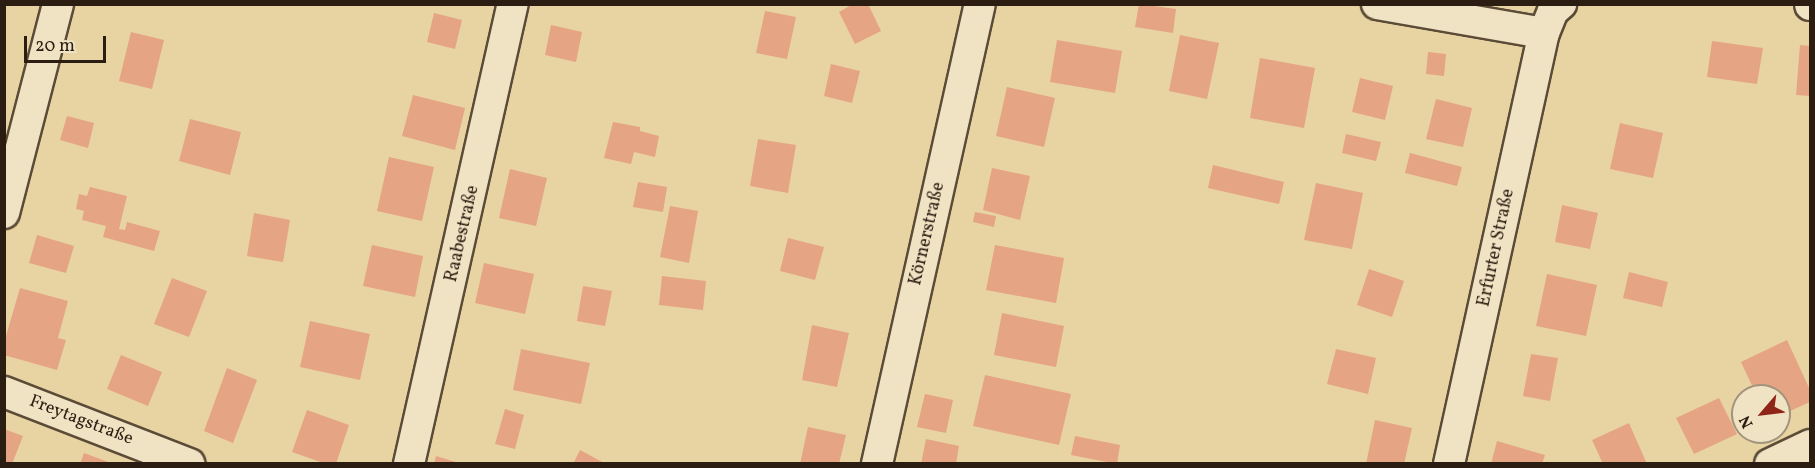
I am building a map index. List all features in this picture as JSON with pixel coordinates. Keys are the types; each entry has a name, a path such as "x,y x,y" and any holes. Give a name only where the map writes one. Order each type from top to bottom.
{"street":[{"path":"4,213 58,4"},
{"name":"Raabestraße","path":"409,464 513,4"},
{"name":"Körnerstraße","path":"877,464 980,4"},
{"path":"1377,4 1544,33"},
{"name":"Erfurter Straße","path":"1449,464 1544,33 1553,11 1561,4"},
{"name":"Freytagstraße","path":"4,392 190,464"},
{"path":"1770,464 1810,445"}],"building":[{"path":"853,4 868,4 881,31 855,44 839,12"},
{"path":"1139,4 1176,9 1173,33 1135,27"},
{"path":"765,11 796,17 787,59 756,53"},
{"path":"434,13 462,20 455,49 427,42"},
{"path":"551,25 582,32 576,62 545,55"},
{"path":"131,32 164,40 152,89 119,81"},
{"path":"1180,35 1219,43 1207,99 1169,91"},
{"path":"1057,40 1122,51 1115,93 1050,82"},
{"path":"1712,41 1763,48 1757,84 1707,77"},
{"path":"1800,45 1810,46 1810,96 1796,95"},
{"path":"1428,52 1446,54 1444,76 1426,74"},
{"path":"1260,58 1315,68 1304,128 1250,118"},
{"path":"831,64 860,71 852,103 824,96"},
{"path":"1360,78 1393,86 1385,120 1352,112"},
{"path":"1007,87 1055,98 1044,147 996,136"},
{"path":"413,95 465,108 455,150 402,136"},
{"path":"1436,99 1472,108 1463,147 1426,139"},
{"path":"67,116 94,123 88,148 60,140"},
{"path":"190,119 241,132 230,175 179,161"},
{"path":"613,122 640,127 640,131 659,136 655,157 634,152 631,164 604,158"},
{"path":"1620,123 1663,133 1653,178 1610,169"},
{"path":"1346,134 1381,142 1376,161 1342,153"},
{"path":"758,139 796,145 788,193 750,186"},
{"path":"1410,153 1462,167 1457,186 1405,173"},
{"path":"389,157 434,167 422,221 377,211"},
{"path":"1213,165 1284,182 1279,204 1208,188"},
{"path":"992,168 1030,176 1020,220 983,210"},
{"path":"510,169 547,178 536,226 499,218"},
{"path":"638,182 667,187 663,212 633,207"},
{"path":"1316,183 1363,193 1352,249 1304,240"},
{"path":"90,187 127,196 119,229 125,230 127,222 160,231 154,251 103,237 106,226 82,220 84,211 76,209 79,194 87,196"},
{"path":"1562,205 1598,213 1590,249 1555,242"},
{"path":"670,206 698,211 689,263 660,257"},
{"path":"975,212 996,216 994,227 973,222"},
{"path":"254,213 290,220 283,262 247,256"},
{"path":"37,235 74,246 66,273 29,263"},
{"path":"788,238 824,247 815,280 780,271"},
{"path":"372,245 423,256 415,297 363,286"},
{"path":"995,245 1064,258 1056,303 986,290"},
{"path":"484,263 534,274 525,314 475,303"},
{"path":"1369,269 1404,281 1392,317 1357,305"},
{"path":"1629,272 1668,282 1662,307 1623,298"},
{"path":"1547,274 1597,285 1586,336 1536,326"},
{"path":"662,276 706,281 703,310 659,305"},
{"path":"172,278 207,291 189,337 154,324"},
{"path":"583,286 612,291 605,326 577,321"},
{"path":"20,288 68,301 58,338 66,340 57,370 4,355 4,343"},
{"path":"1002,313 1064,326 1056,367 994,355"},
{"path":"310,321 370,334 360,380 300,367"},
{"path":"812,325 849,333 837,387 802,380"},
{"path":"1787,340 1810,390 1810,402 1791,411 1791,384 1751,384 1741,362"},
{"path":"521,349 590,363 581,404 513,390"},
{"path":"1336,349 1376,358 1368,394 1327,384"},
{"path":"1531,354 1558,358 1550,401 1523,396"},
{"path":"121,355 162,372 148,406 107,389"},
{"path":"227,368 257,380 233,443 204,431"},
{"path":"985,375 1071,394 1059,445 973,426"},
{"path":"925,394 953,400 946,433 917,427"},
{"path":"1719,398 1731,422 1731,437 1694,454 1676,418"},
{"path":"505,409 524,415 515,449 495,444"},
{"path":"307,410 349,425 336,464 326,464 292,452"},
{"path":"1375,420 1412,428 1404,464 1366,464"},
{"path":"1629,423 1647,464 1603,464 1592,440"},
{"path":"808,427 846,435 839,464 800,464"},
{"path":"4,429 23,436 12,464 4,464"},
{"path":"1075,436 1120,445 1117,464 1071,455"},
{"path":"926,439 959,446 956,464 921,464"},
{"path":"1497,441 1545,455 1542,464 1491,464"},
{"path":"580,450 606,464 573,464"},
{"path":"84,453 111,463 111,464 80,464"},
{"path":"436,456 459,463 459,464 434,464"}]}
